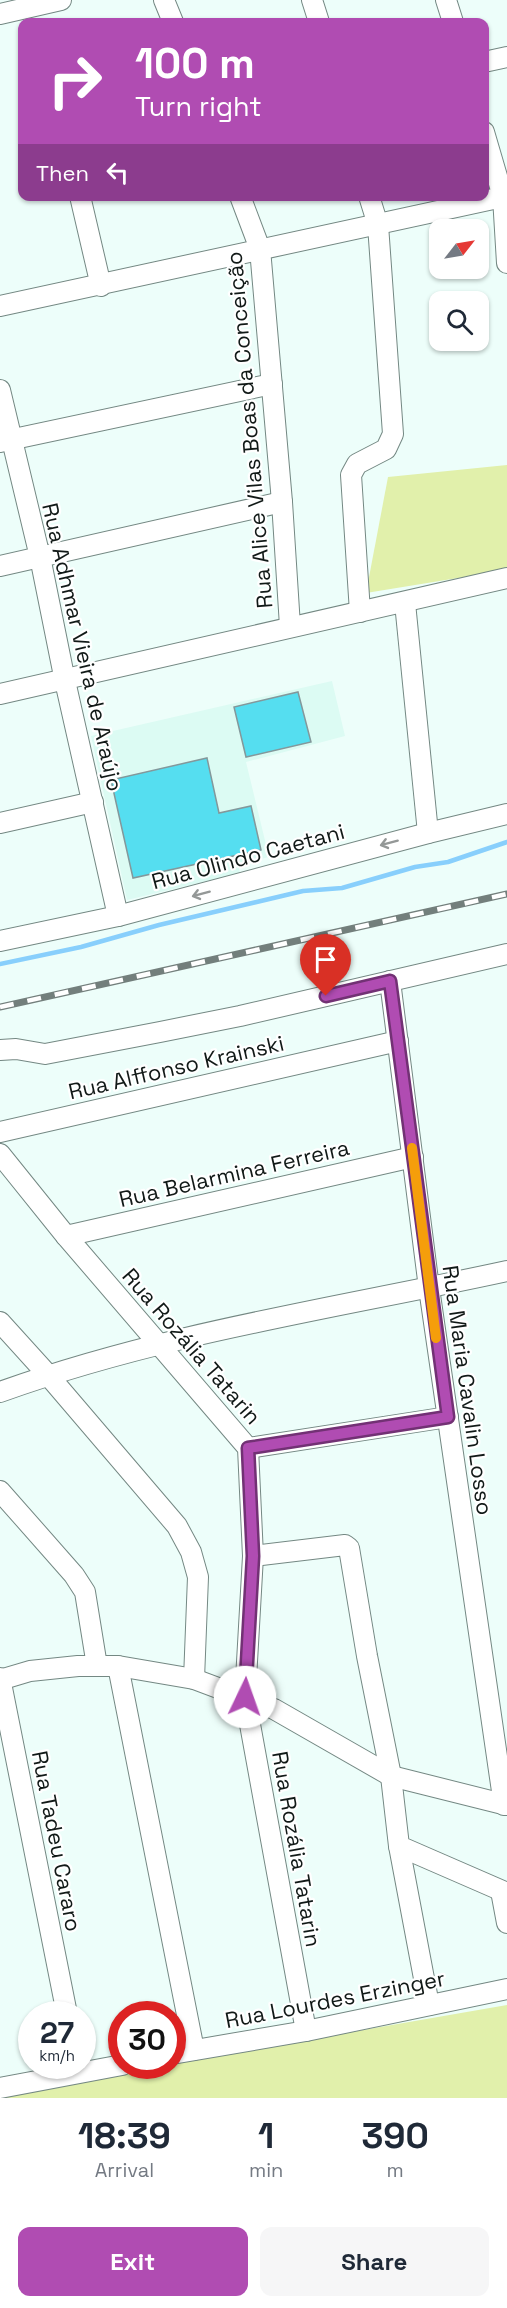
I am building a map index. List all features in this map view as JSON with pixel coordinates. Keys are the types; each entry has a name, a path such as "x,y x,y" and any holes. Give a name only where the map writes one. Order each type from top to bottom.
{"street":[{"path":"0,14 33,3 62,0"},
{"path":"164,0 171,18"},
{"path":"312,0 318,18"},
{"path":"446,0 452,18"},
{"path":"489,61 507,57"},
{"path":"489,147 505,196 507,263"},
{"path":"489,200 505,196"},
{"path":"81,201 101,286"},
{"name":"Rua Alice Vilas Boas da Conceição","path":"242,201 260,249 282,502 290,626"},
{"path":"360,612 351,475 357,464 386,449 393,434 378,225 371,201"},
{"path":"0,306 101,286 483,201"},
{"path":"6,441 272,384"},
{"name":"Rua Adhmar Vieira de Araújo","path":"0,390 6,441 40,557 65,681 118,916"},
{"path":"0,566 282,502"},
{"path":"0,694 65,681 290,626 405,603 507,578"},
{"path":"405,603 428,833"},
{"path":"0,823 93,802"},
{"name":"Rua Olindo Caetani","path":"0,941 118,916 507,814"},
{"path":"0,1050 16,1049 45,1054 240,1016 390,981 506,958"},
{"name":"Rua Maria Cavalin Losso","path":"390,981 429,1288 505,1805"},
{"name":"Rua Alffonso Krainski","path":"0,1132 398,1041"},
{"name":"Rua Rozália Tatarin","path":"0,1154 66,1236 248,1448 253,1556 245,1697 306,2031"},
{"name":"Rua Belarmina Ferreira","path":"66,1236 414,1157"},
{"path":"0,1392 48,1375 158,1344 507,1271"},
{"path":"0,1323 48,1375 177,1526 191,1552 198,1577 194,1679"},
{"path":"248,1448 448,1417"},
{"path":"0,1491 74,1575 85,1592 98,1666"},
{"path":"253,1556 345,1545 349,1548 367,1656 391,1776 399,1846 429,2005"},
{"path":"1,1679 30,1671 78,1666 118,1666 194,1679 274,1709 391,1776 505,1805"},
{"path":"118,1666 194,2050"},
{"name":"Rua Tadeu Cararo","path":"1,1679 64,2001"},
{"path":"399,1846 504,1892 507,1923"},
{"name":"Rua Lourdes Erzinger","path":"186,2052 306,2031 507,1989"},
{"path":"0,2088 38,2079"}],"shaded area":[{"path":"332,681 345,736 246,762 269,857 238,864 240,873 127,900 91,736"}],"green space":[{"path":"507,465 507,570 366,593 388,477"},
{"path":"507,2005 507,2098 3,2098 108,2077 108,2079 186,2079 186,2061"}],"building":[{"path":"298,692 311,742 246,757 234,707"},
{"path":"207,758 219,813 251,806 261,850 133,878 111,780"}],"waterway":[{"path":"0,964 81,947 159,925 303,891 342,888 415,867 448,862 507,842"}],"railway":[{"path":"0,1007 507,894"}],"slow traffic":[{"path":"412,1148 436,1338"}],"route":[{"path":"245,1697 253,1556 248,1448 448,1417 429,1288 390,981 326,996"}]}
